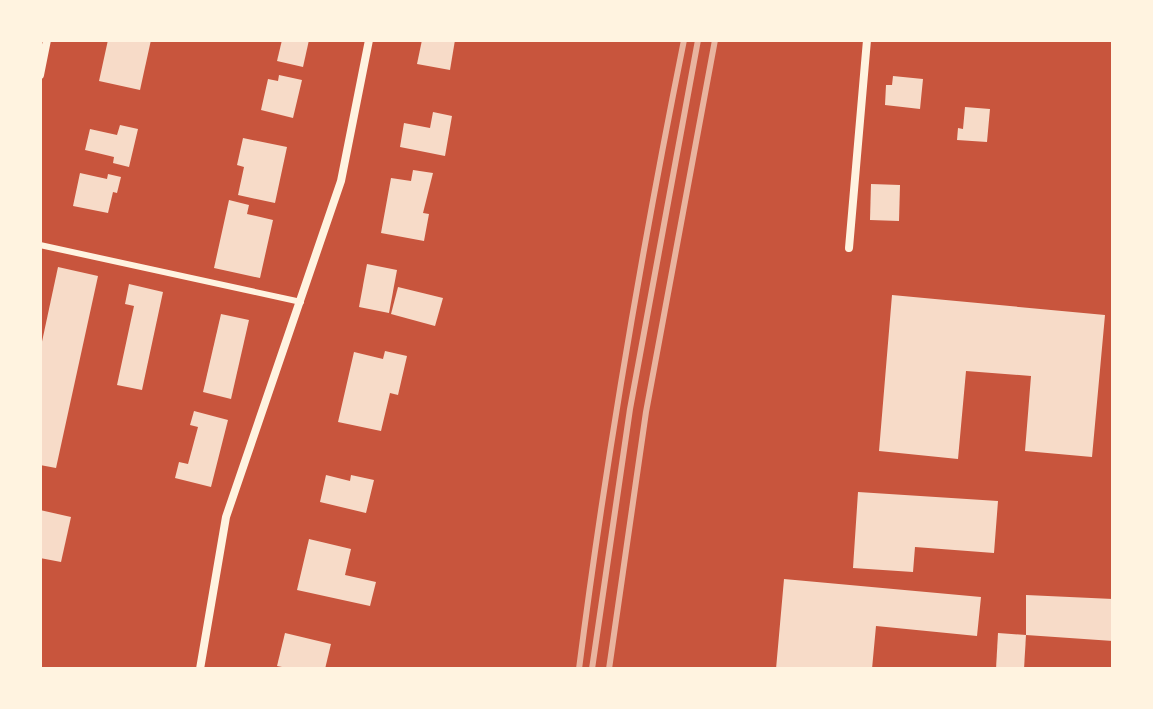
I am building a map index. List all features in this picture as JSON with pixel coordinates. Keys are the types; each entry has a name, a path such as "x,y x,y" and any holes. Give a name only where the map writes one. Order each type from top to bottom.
{"street":[{"path":"40,75 47,40"},
{"path":"200,669 226,517 341,181 369,40"},
{"path":"849,248 867,40"}],"lane":[{"path":"40,245 301,302"}],"building":[{"path":"108,40 151,40 140,90 99,81"},
{"path":"282,40 309,40 303,67 277,61"},
{"path":"422,40 455,40 450,70 417,64"},
{"path":"279,75 302,80 293,118 261,110 268,79 278,81"},
{"path":"893,76 923,79 920,109 885,105 886,85 892,85"},
{"path":"965,107 990,109 987,142 957,140 958,128 963,129"},
{"path":"433,112 452,116 445,156 400,147 404,123 430,128"},
{"path":"120,125 138,129 129,167 113,163 114,157 85,150 90,129 117,135"},
{"path":"243,138 287,147 275,203 238,195 244,167 237,165"},
{"path":"413,170 433,173 423,213 429,214 424,241 381,233 391,178 411,181"},
{"path":"80,173 107,179 108,174 121,177 117,193 113,192 108,213 73,206"},
{"path":"871,184 900,185 899,221 870,220"},
{"path":"229,200 249,205 247,214 273,220 260,278 214,268"},
{"path":"367,264 397,270 389,313 359,307"},
{"path":"58,267 98,276 56,468 40,465 40,351"},
{"path":"129,284 163,292 142,390 117,385 134,306 125,304"},
{"path":"398,287 443,298 435,326 391,314"},
{"path":"892,295 1105,315 1092,457 1025,451 1031,376 966,371 958,459 879,451"},
{"path":"221,314 249,320 231,399 203,392"},
{"path":"385,351 407,356 398,395 390,393 381,431 338,422 354,352 383,359"},
{"path":"194,411 228,420 211,487 175,478 179,462 188,464 198,427 190,425"},
{"path":"326,475 350,481 351,475 374,480 366,513 320,502"},
{"path":"858,492 998,501 994,553 915,547 913,572 853,568"},
{"path":"40,510 71,517 61,562 40,558"},
{"path":"309,539 351,549 345,575 376,582 370,606 297,590"},
{"path":"784,579 981,597 977,636 876,626 872,669 776,669"},
{"path":"1026,595 1113,599 1113,641 1026,635"},
{"path":"285,633 331,644 325,669 277,666"},
{"path":"998,633 1026,635 1024,669 996,669"}],"railway":[{"path":"579,669 626,354 684,40"},
{"path":"592,669 630,409 698,40"},
{"path":"609,669 646,412 715,40"}]}
